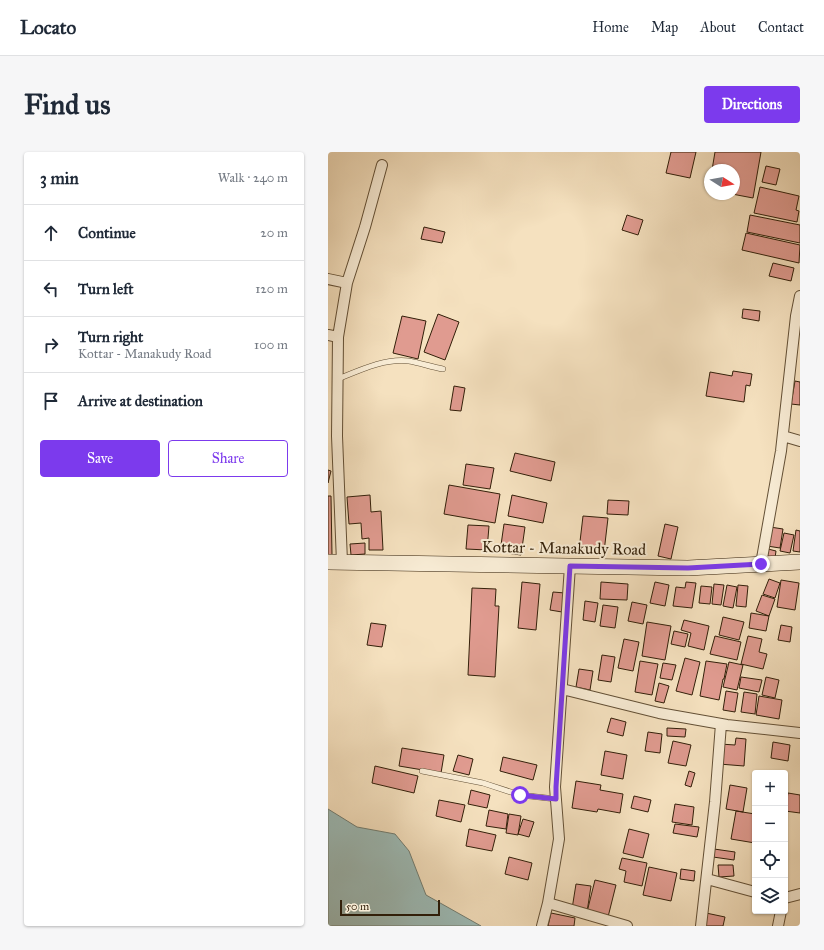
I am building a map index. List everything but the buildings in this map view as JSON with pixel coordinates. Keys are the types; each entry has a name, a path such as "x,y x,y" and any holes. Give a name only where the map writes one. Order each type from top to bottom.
{"main road":[{"name":"Kottar - Manakudy Road","path":"335,562 688,568 800,562"}],"street":[{"path":"335,562 338,444 337,379 333,336 382,165"},
{"path":"328,279 347,283"},
{"path":"761,564 783,436 796,316 800,296"},
{"path":"783,436 800,441"},
{"path":"542,926 548,904 559,839 556,787 570,566"},
{"path":"562,689 659,713 721,724 800,733"},
{"path":"700,926 721,724"},
{"path":"706,879 752,891"},
{"path":"788,897 800,894"},
{"path":"548,904 627,926"},
{"path":"778,926 780,914"}],"lane":[{"path":"337,379 362,369 394,362 409,361 442,369"},
{"path":"422,771 483,784 520,795 556,799"}],"water":[{"path":"328,809 357,827 395,834 409,851 426,895 481,926 328,926"}],"route":[{"path":"520,795 556,799 570,566 688,568 761,564"}]}
